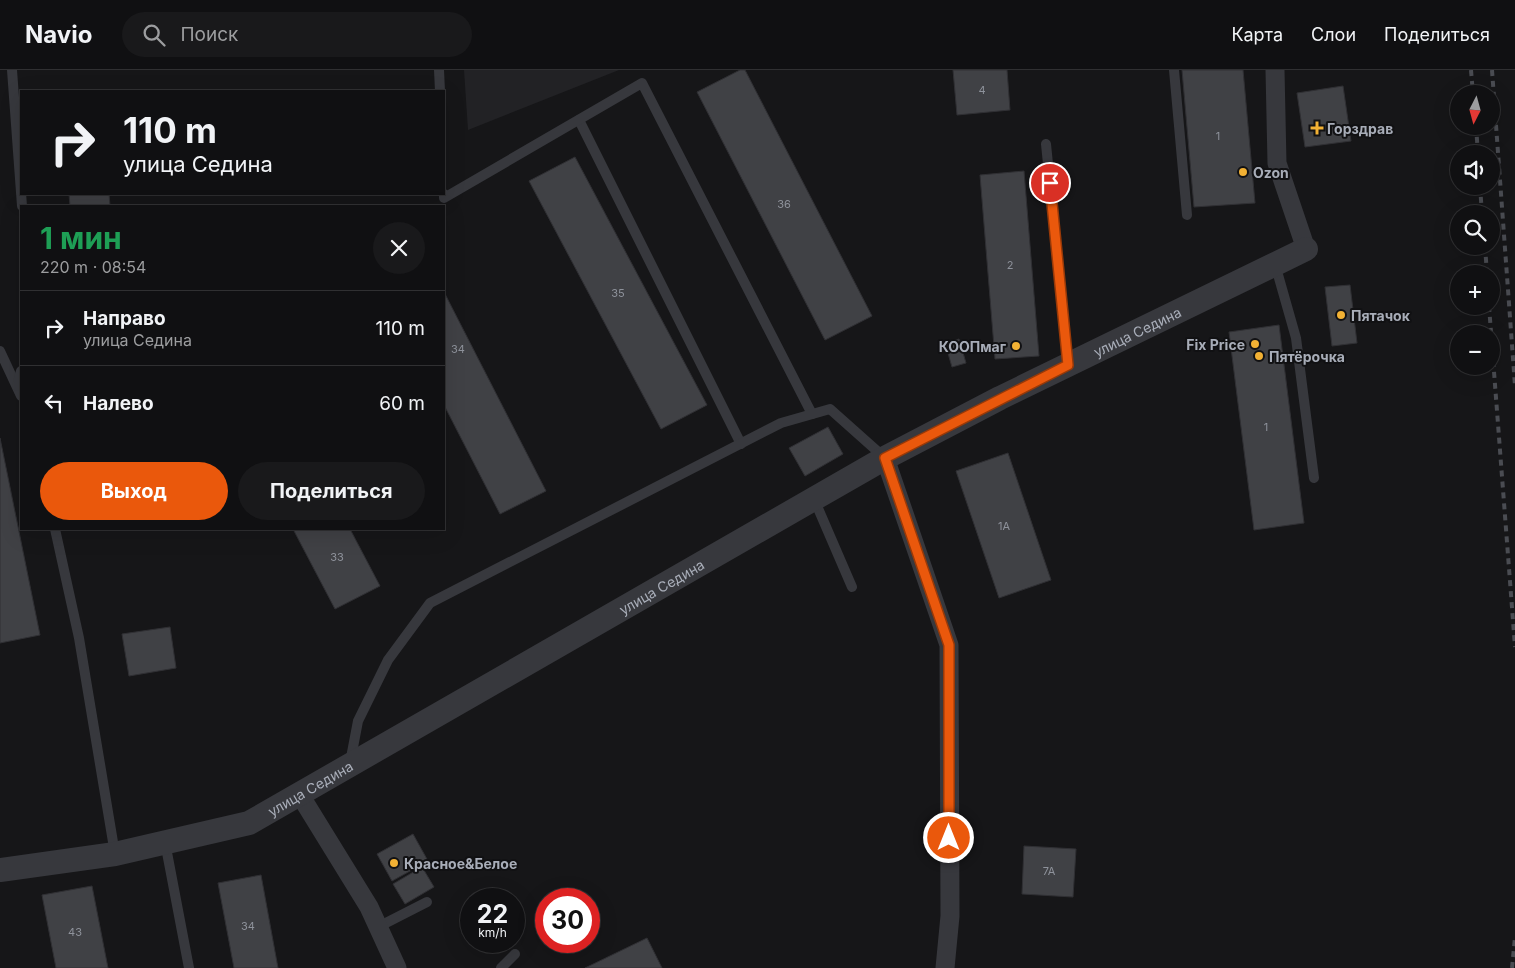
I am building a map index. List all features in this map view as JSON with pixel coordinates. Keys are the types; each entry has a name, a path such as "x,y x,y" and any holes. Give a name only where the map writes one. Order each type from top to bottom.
{"street":[{"path":"1275,70 1277,163 1306,249"},
{"name":"улица Седина","path":"0,870 115,854 249,823 885,458 1068,365 1306,249"},
{"path":"885,458 949,645 950,916 945,968"},
{"path":"300,795 369,907 397,968"}],"lane":[{"path":"12,70 20,179"},
{"path":"439,70 440,90"},
{"path":"1174,70 1187,215"},
{"path":"444,195 444,198 642,83 812,414"},
{"path":"579,120 741,444"},
{"path":"1046,144 1068,365"},
{"path":"1275,264 1296,338 1314,478"},
{"path":"0,351 20,394"},
{"path":"16,386 20,374"},
{"path":"349,766 358,721 388,660 430,603 781,423 830,409 885,458"},
{"path":"814,499 852,587"},
{"path":"56,530 79,638 115,854"},
{"path":"165,842 188,968"},
{"path":"378,927 426,902"},
{"path":"501,968 515,954"}],"shaded area":[{"path":"464,70 619,70 468,130"}],"building":[{"path":"740,70 745,70 872,316 825,340 697,92"},
{"path":"953,70 1007,70 1010,110 957,115"},
{"path":"1182,70 1243,70 1255,203 1194,207"},
{"path":"1343,86 1351,141 1305,147 1297,93"},
{"path":"575,157 707,405 661,429 529,181"},
{"path":"1024,171 1039,356 995,359 980,175"},
{"path":"69,195 109,195 110,205 70,205"},
{"name":"Пятачок","path":"1350,285 1357,343 1332,346 1325,287"},
{"path":"445,294 546,491 500,514 445,407"},
{"path":"1279,325 1304,523 1254,530 1229,332"},
{"path":"959,339 966,363 952,367 945,343"},
{"path":"828,427 843,454 805,476 789,448"},
{"path":"0,438 40,635 0,643"},
{"path":"1008,453 1051,580 999,598 956,471"},
{"path":"294,530 351,530 380,586 335,609"},
{"path":"170,627 176,668 129,676 122,634"},
{"path":"413,834 428,861 392,881 377,854"},
{"path":"1024,846 1076,849 1073,897 1022,894"},
{"path":"422,867 434,887 405,904 393,884"},
{"path":"261,875 278,968 234,968 218,883"},
{"path":"92,886 108,968 56,968 42,895"},
{"path":"647,938 662,968 585,968"}],"railway":[{"path":"1471,70 1472,85"},
{"path":"1492,70 1515,386"},
{"path":"1477,135 1477,145"},
{"path":"1481,195 1481,205"},
{"path":"1486,255 1486,265"},
{"path":"1490,315 1515,647"},
{"path":"1512,968 1515,937"}],"place":[{"name":"Горздрав","path":"1317,128"},
{"name":"Ozon","path":"1243,172"},
{"name":"Пятачок","path":"1341,315"},
{"name":"Fix Price","path":"1255,344"},
{"name":"КООПмаг","path":"1016,346"},
{"name":"Пятёрочка","path":"1259,356"},
{"name":"Красное&Белое","path":"394,863"}],"route":[{"path":"949,838 949,645 885,458 1068,365 1050,183"}]}
